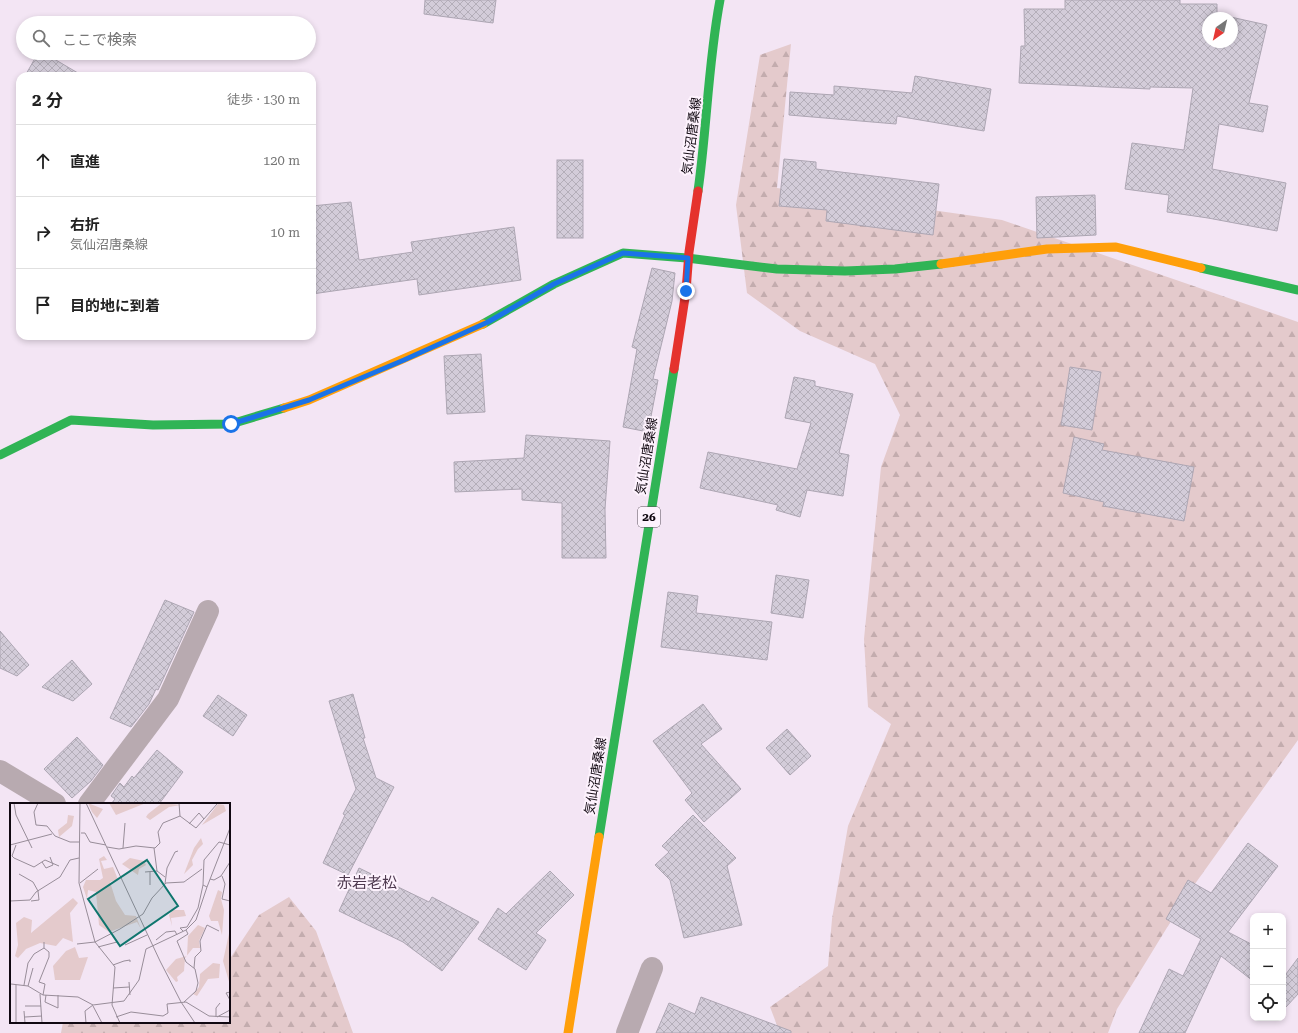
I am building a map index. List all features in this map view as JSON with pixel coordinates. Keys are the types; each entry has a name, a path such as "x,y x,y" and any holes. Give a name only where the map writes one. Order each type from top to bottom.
{"street":[{"name":"気仙沼唐桑線","path":"568,1033 686,291 688,258 705,138 715,22 720,0"},
{"path":"0,455 71,420 154,425 231,424 309,400 404,360 488,322 554,284 623,253 688,258 777,269 845,271 911,267 1047,249 1116,247 1298,290"},
{"path":"90,803 168,699 208,611"},
{"path":"0,771 53,803"},
{"path":"627,1033 652,968"}],"green space":[{"path":"791,44 777,188 1002,220 1298,322 1298,740 1187,895 1117,1009 1108,1033 780,1033 770,1007 828,966 832,919 848,826 891,724 868,707 864,639 881,467 900,415 875,364 800,331 747,293 736,205 760,55"},
{"path":"289,897 316,931 353,1033 61,1033 63,1023 230,1023 230,958 259,915"}],"building":[{"path":"425,0 496,0 493,23 424,14"},
{"path":"1065,0 1180,0 1180,4 1217,4 1217,12 1202,12 1202,48 1238,48 1238,19 1267,25 1249,103 1268,106 1263,132 1219,124 1212,169 1286,183 1277,231 1167,212 1169,195 1125,189 1132,143 1184,150 1193,88 1150,87 1150,89 1019,83 1021,46 1025,46 1024,9 1065,9"},
{"path":"34,60 56,60 76,72 27,72"},
{"path":"915,76 991,89 984,131 897,116 896,124 789,115 790,92 834,95 834,86 912,93"},
{"path":"784,159 816,162 816,169 939,184 933,235 826,221 827,210 779,206"},
{"path":"557,160 583,160 583,238 557,238"},
{"path":"1095,195 1096,235 1037,238 1036,197"},
{"path":"351,202 359,260 413,252 411,242 514,227 521,280 419,295 417,279 316,293 316,206"},
{"path":"652,268 675,273 672,301 653,379 658,380 648,432 623,427 637,349 632,347"},
{"path":"481,354 485,412 447,414 444,356"},
{"path":"1070,367 1101,372 1092,430 1061,425"},
{"path":"794,377 815,381 815,386 853,394 839,453 849,455 843,496 807,490 800,517 776,510 778,505 700,488 708,452 797,469 811,423 785,418"},
{"path":"526,435 610,441 605,509 606,558 562,558 562,503 522,500 522,489 455,492 454,462 524,458"},
{"path":"1074,437 1104,444 1102,450 1194,467 1184,521 1103,506 1104,502 1063,493"},
{"path":"776,575 809,580 803,618 771,613"},
{"path":"668,592 698,596 696,613 772,622 767,660 661,647"},
{"path":"165,600 194,612 158,690 156,689 149,704 131,727 110,718"},
{"path":"0,631 29,665 17,676 0,668"},
{"path":"72,660 92,684 73,701 42,687"},
{"path":"353,694 365,738 363,738 376,778 394,787 348,875 323,863 345,815 343,814 356,789 329,701"},
{"path":"218,695 247,715 233,736 203,716"},
{"path":"703,704 722,729 701,744 741,789 704,822 685,800 692,793 653,741"},
{"path":"787,729 811,756 790,775 766,748"},
{"path":"77,737 103,765 91,781 72,798 44,769"},
{"path":"157,750 183,772 160,803 112,803 115,799 111,796 120,783 124,787 132,776 134,778"},
{"path":"693,815 736,858 727,866 742,925 684,938 670,880 655,865 669,852 662,846"},
{"path":"1248,843 1278,866 1228,932 1250,943 1250,979 1221,956 1185,1033 1139,1033 1169,969 1183,976 1201,939 1166,919 1188,880 1211,893"},
{"path":"359,868 429,902 432,897 479,922 442,971 403,942 339,911"},
{"path":"550,871 574,895 536,933 546,940 526,970 478,939 498,908 506,914"},
{"path":"1298,958 1298,994 1286,1007 1286,985 1286,974"},
{"path":"701,997 791,1031 791,1033 656,1033 669,1003 695,1014"}],"traffic: fast":[{"path":"698,191 710,72 720,0"},
{"path":"483,324 554,284 623,253 687,258 777,269 845,271 895,269 941,264"},
{"path":"1201,268 1298,290"},
{"path":"599,837 674,369"},
{"path":"0,455 71,420 153,425 231,424 284,408"}],"traffic: slow":[{"path":"941,264 1047,249 1116,247 1201,268"},
{"path":"284,408 309,400 483,324"},
{"path":"568,1033 599,837"}],"traffic: jam":[{"path":"674,369 686,291 689,252 698,191"}],"district":[{"name":"赤岩老松","path":"367,883"}],"route":[{"path":"231,424 309,400 404,360 488,322 554,284 623,253 654,257 688,258 686,291"}]}
